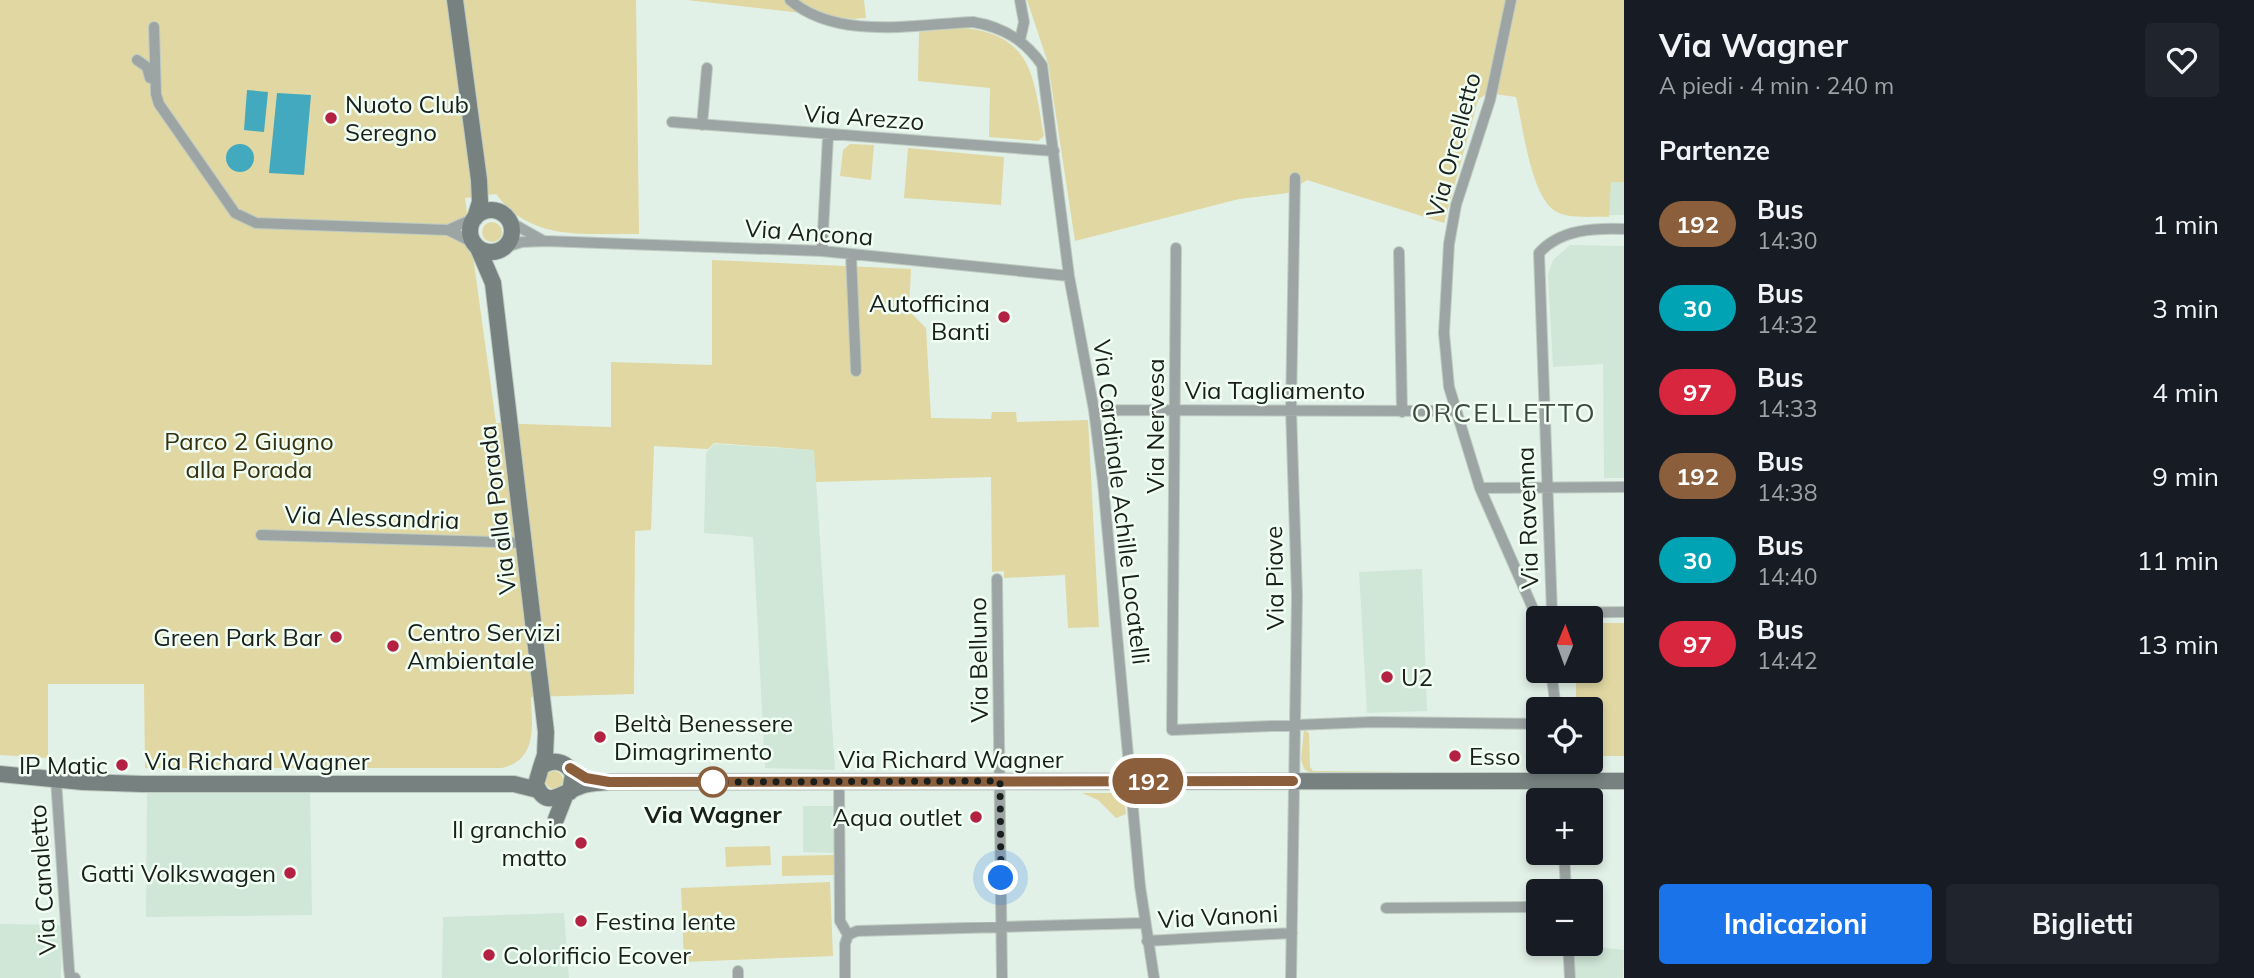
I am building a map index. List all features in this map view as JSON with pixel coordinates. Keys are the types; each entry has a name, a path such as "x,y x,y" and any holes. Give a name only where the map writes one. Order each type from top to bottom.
{"street":[{"path":"455,0 479,180 480,202 470,230 476,245"},
{"path":"790,0 804,9 845,24 870,26 974,22 1004,30 1020,40 1024,22 1020,0"},
{"name":"Via Orcelletto","path":"1511,0 1490,100 1461,185 1449,244 1444,333 1449,387 1480,488 1532,606"},
{"path":"154,27 156,94"},
{"name":"Via Cardinale Achille Locatelli","path":"1020,40 1042,65 1069,276 1094,410 1118,621 1144,923 1154,978"},
{"path":"137,60 147,67 156,94 178,135 235,213 256,223 448,230 489,211 506,218"},
{"path":"702,125 707,68"},
{"name":"Via Arezzo","path":"672,122 828,136 1054,151"},
{"path":"822,251 828,136"},
{"name":"Via Piave","path":"1291,978 1297,596 1291,409 1295,178"},
{"path":"448,230 490,252 503,248 512,237 506,218 479,180"},
{"name":"Via Ancona","path":"506,218 545,242"},
{"name":"Via Ravenna","path":"1552,606 1539,253 1557,240 1587,228 1624,229"},
{"name":"Via Ancona","path":"503,248 522,242 545,242 822,251 1069,276"},
{"name":"Via alla Porada","path":"476,245 493,283 546,732 545,755 539,769"},
{"name":"Via alla Porada","path":"493,283 503,248"},
{"name":"Via Nervesa","path":"1176,248 1177,410 1172,730 1293,724"},
{"path":"1399,252 1402,412"},
{"path":"851,255 856,371"},
{"name":"Via Tagliamento","path":"1094,410 1456,411"},
{"path":"1480,488 1624,487"},
{"name":"Via Alessandria","path":"261,536 523,543"},
{"name":"Via Belluno","path":"998,579 1002,978"},
{"path":"1603,612 1624,612"},
{"path":"1293,724 1416,721 1447,724 1526,724"},
{"name":"Via alla Porada","path":"546,732 567,766"},
{"path":"553,761 567,766 574,780 567,794 543,794 539,769 553,761"},
{"name":"Via Richard Wagner","path":"567,766 586,778 609,782"},
{"name":"Via Richard Wagner","path":"514,784 539,769"},
{"name":"Via Richard Wagner","path":"0,774 142,784 514,784 543,794"},
{"path":"1561,774 1561,788"},
{"name":"Via Canaletto","path":"56,780 73,977"},
{"name":"Via Richard Wagner","path":"567,794 578,787 609,782 1624,781"},
{"path":"839,782 840,920 848,935 845,944 845,978"},
{"path":"1385,908 1526,907"},
{"path":"848,935 875,930 1144,923"},
{"name":"Via Vanoni","path":"1147,941 1292,933"},
{"path":"1569,956 1570,978"}],"shaded area":[{"path":"1616,120 1624,121 1624,215 1604,215"},
{"path":"1570,245 1624,246 1624,478 1604,478 1603,364 1553,367 1548,275 1553,260"},
{"path":"714,444 814,450 835,770 765,768 753,537 704,533 706,453"},
{"path":"1422,569 1427,711 1367,713 1359,572"},
{"path":"147,787 310,787 312,915 146,917"},
{"path":"803,806 836,806 837,853 803,852"},
{"path":"564,913 569,978 442,978 443,917"},
{"path":"0,924 62,925 61,978 0,978"},
{"path":"1603,948 1624,950 1623,978 1574,978 1573,956 1603,956"}],"green space":[{"name":"Parco 2 Giugno alla Porada","path":"0,0 636,0 639,234 560,232 526,220 510,209 496,194 465,198 496,423 611,427 611,362 712,365 712,260 911,269 909,311 926,328 931,418 991,419 992,412 1016,412 1017,422 1088,420 1099,627 1068,628 1065,575 1004,578 1004,571 992,572 991,477 816,482 814,450 714,443 708,449 654,446 651,530 635,531 634,694 531,697 530,740 522,757 514,764 502,768 145,768 144,684 48,684 48,758 0,755"},
{"path":"687,0 864,0 866,18 854,19"},
{"path":"1027,0 1624,0 1624,182 1611,182 1609,217 1577,217 1559,213 1549,206 1541,195 1535,179 1516,97 1487,93 1478,100 1444,223 1307,180 1288,193 1239,199 1075,241 1048,63"},
{"path":"963,28 986,32 1004,40 1017,50 1026,63 1037,96 1044,136 1038,141 989,137 990,88 918,81 919,32"},
{"path":"850,144 874,145 871,180 840,176 843,150"},
{"path":"908,148 1004,157 1001,205 904,198"},
{"path":"492,222 499,225 502,232 499,239 492,242 485,239 482,232 485,225"},
{"path":"1603,623 1624,623 1624,756 1603,756 1603,697 1576,697 1576,683 1603,683"},
{"path":"1304,730 1309,733 1310,767 1313,771 1414,772 1309,772 1304,769 1301,759"},
{"path":"554,771 560,774 563,780 560,786 554,789 548,786 545,780 548,774"},
{"path":"1082,793 1118,793 1124,798 1126,814 1116,818 1098,800"},
{"path":"770,846 771,865 726,867 725,847"},
{"path":"834,855 834,875 782,876 782,856"},
{"path":"830,882 833,956 684,962 681,888"}],"water":[{"path":"247,90 268,92 264,132 244,130"},
{"path":"277,93 311,95 304,175 269,173"},
{"path":"240,144 250,148 254,158 250,168 240,172 230,168 226,158 230,148"}],"bus line":[{"name":"192","path":"570,768 586,778 609,782 1293,781"}],"place":[{"name":"Nuoto Club Seregno","path":"331,118"},
{"name":"Autofficina Banti","path":"1004,317"},
{"name":"Green Park Bar","path":"336,637"},
{"name":"Centro Servizi Ambientale","path":"393,646"},
{"name":"U2","path":"1387,677"},
{"name":"Beltà Benessere Dimagrimento","path":"600,737"},
{"name":"Esso","path":"1455,756"},
{"name":"IP Matic","path":"122,765"},
{"name":"Via Wagner","path":"713,782"},
{"name":"Aqua outlet","path":"976,817"},
{"name":"Il granchio matto","path":"581,843"},
{"name":"Gatti Volkswagen","path":"290,873"},
{"name":"Festina lente","path":"581,921"},
{"name":"Colorificio Ecover","path":"489,955"}],"district":[{"name":"ORCELLETTO","path":"1504,412"}],"route":[{"path":"713,782 1000,781 1001,878"}]}
